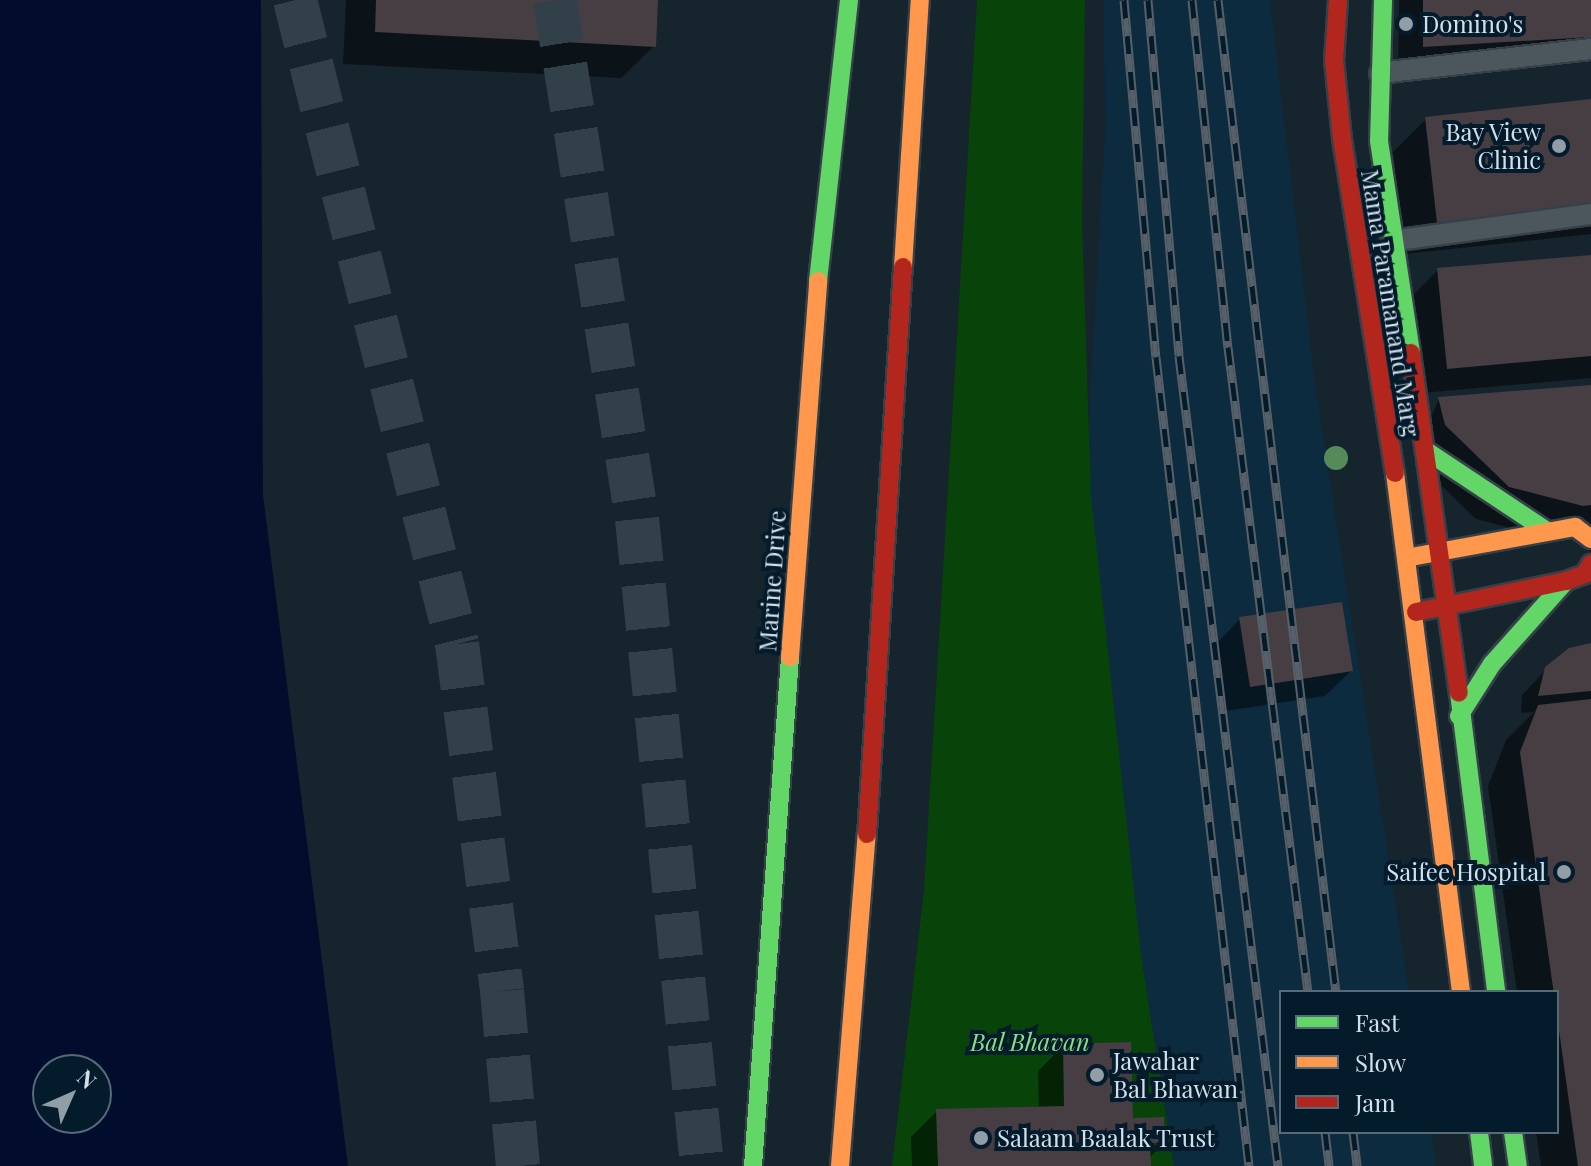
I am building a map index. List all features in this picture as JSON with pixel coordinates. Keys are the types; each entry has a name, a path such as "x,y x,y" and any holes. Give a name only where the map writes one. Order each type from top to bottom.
{"main road":[{"name":"Marine Drive","path":"753,1166 822,221 849,0"},
{"path":"840,1166 857,992 920,0"},
{"name":"Mama Paramanand Marg","path":"1338,0 1334,60 1342,139 1409,558 1412,612 1461,990"},
{"name":"Mama Paramanand Marg","path":"1383,0 1379,141 1391,241 1441,551 1445,607 1496,990"},
{"path":"1425,450 1547,531"},
{"path":"1409,558 1575,527 1591,539"},
{"path":"1412,612 1566,581 1585,574 1591,564"},
{"path":"1459,716 1492,664 1566,581"},
{"path":"1479,1134 1483,1166"},
{"path":"1513,1134 1518,1166"}],"lane":[{"path":"1380,73 1591,49"},
{"path":"1391,241 1591,214"}],"shaded area":[{"path":"0,0 261,0 263,495 348,1166 0,1166"},
{"path":"1104,0 1270,0 1315,384 1409,990 1279,990 1279,1134 1431,1134 1436,1166 1174,1166 1141,955 1086,471 1105,132"}],"green space":[{"name":"Bal Bhavan","path":"977,0 1085,0 1082,220 1091,496 1141,955 1174,1166 892,1166 924,890"}],"building":[{"path":"376,0 658,0 656,47 375,32"},
{"path":"1423,0 1591,0 1591,37 1423,47"},
{"path":"1591,99 1591,206 1437,223 1425,117"},
{"path":"1591,255 1591,356 1447,369 1437,268"},
{"path":"1591,385 1591,505 1583,506 1509,487 1445,425 1438,397"},
{"path":"1342,602 1353,671 1250,687 1239,617"},
{"path":"1591,643 1591,691 1538,696 1545,667 1569,648"},
{"name":"Saifee Hospital","path":"1591,699 1591,1166 1578,1166 1559,1030 1559,990 1553,990 1520,752 1538,705"},
{"name":"Jawahar Bal Bhawan","path":"1131,1042 1133,1118 1164,1117 1165,1145 1150,1145 1151,1166 938,1166 936,1109 1064,1106 1063,1044"}],"tunnel":[{"path":"295,0 457,644 502,991 518,1166"},
{"path":"555,0 637,519 702,1166"}],"railway":[{"path":"1124,0 1156,357 1249,1166"},
{"path":"1148,0 1179,356 1278,1166"},
{"path":"1192,0 1228,347 1308,990"},
{"path":"1218,0 1336,990"},
{"path":"1325,1134 1329,1166"},
{"path":"1353,1134 1357,1166"}],"traffic: fast":[{"path":"818,281 849,0"},
{"path":"1383,0 1379,141 1411,353"},
{"path":"1425,450 1547,531"},
{"path":"1459,716 1492,664 1566,581"},
{"path":"753,1166 790,657"},
{"path":"1459,693 1496,990"},
{"path":"1479,1134 1483,1166"},
{"path":"1513,1134 1518,1166"}],"traffic: slow":[{"path":"903,267 920,0"},
{"path":"790,657 818,281"},
{"path":"1395,473 1461,990"},
{"path":"1411,557 1575,527 1591,539"},
{"path":"840,1166 867,834"}],"traffic: jam":[{"path":"1338,0 1334,60 1342,139 1395,473"},
{"path":"867,834 903,267"},
{"path":"1411,353 1459,693"},
{"path":"1416,612 1566,581 1585,574 1591,564"}],"place":[{"name":"Domino's","path":"1406,24"},
{"name":"Bay View Clinic","path":"1559,146"},
{"name":"Saifee Hospital","path":"1564,872"},
{"name":"Jawahar Bal Bhawan","path":"1097,1075"},
{"name":"Salaam Baalak Trust","path":"981,1138"}]}
